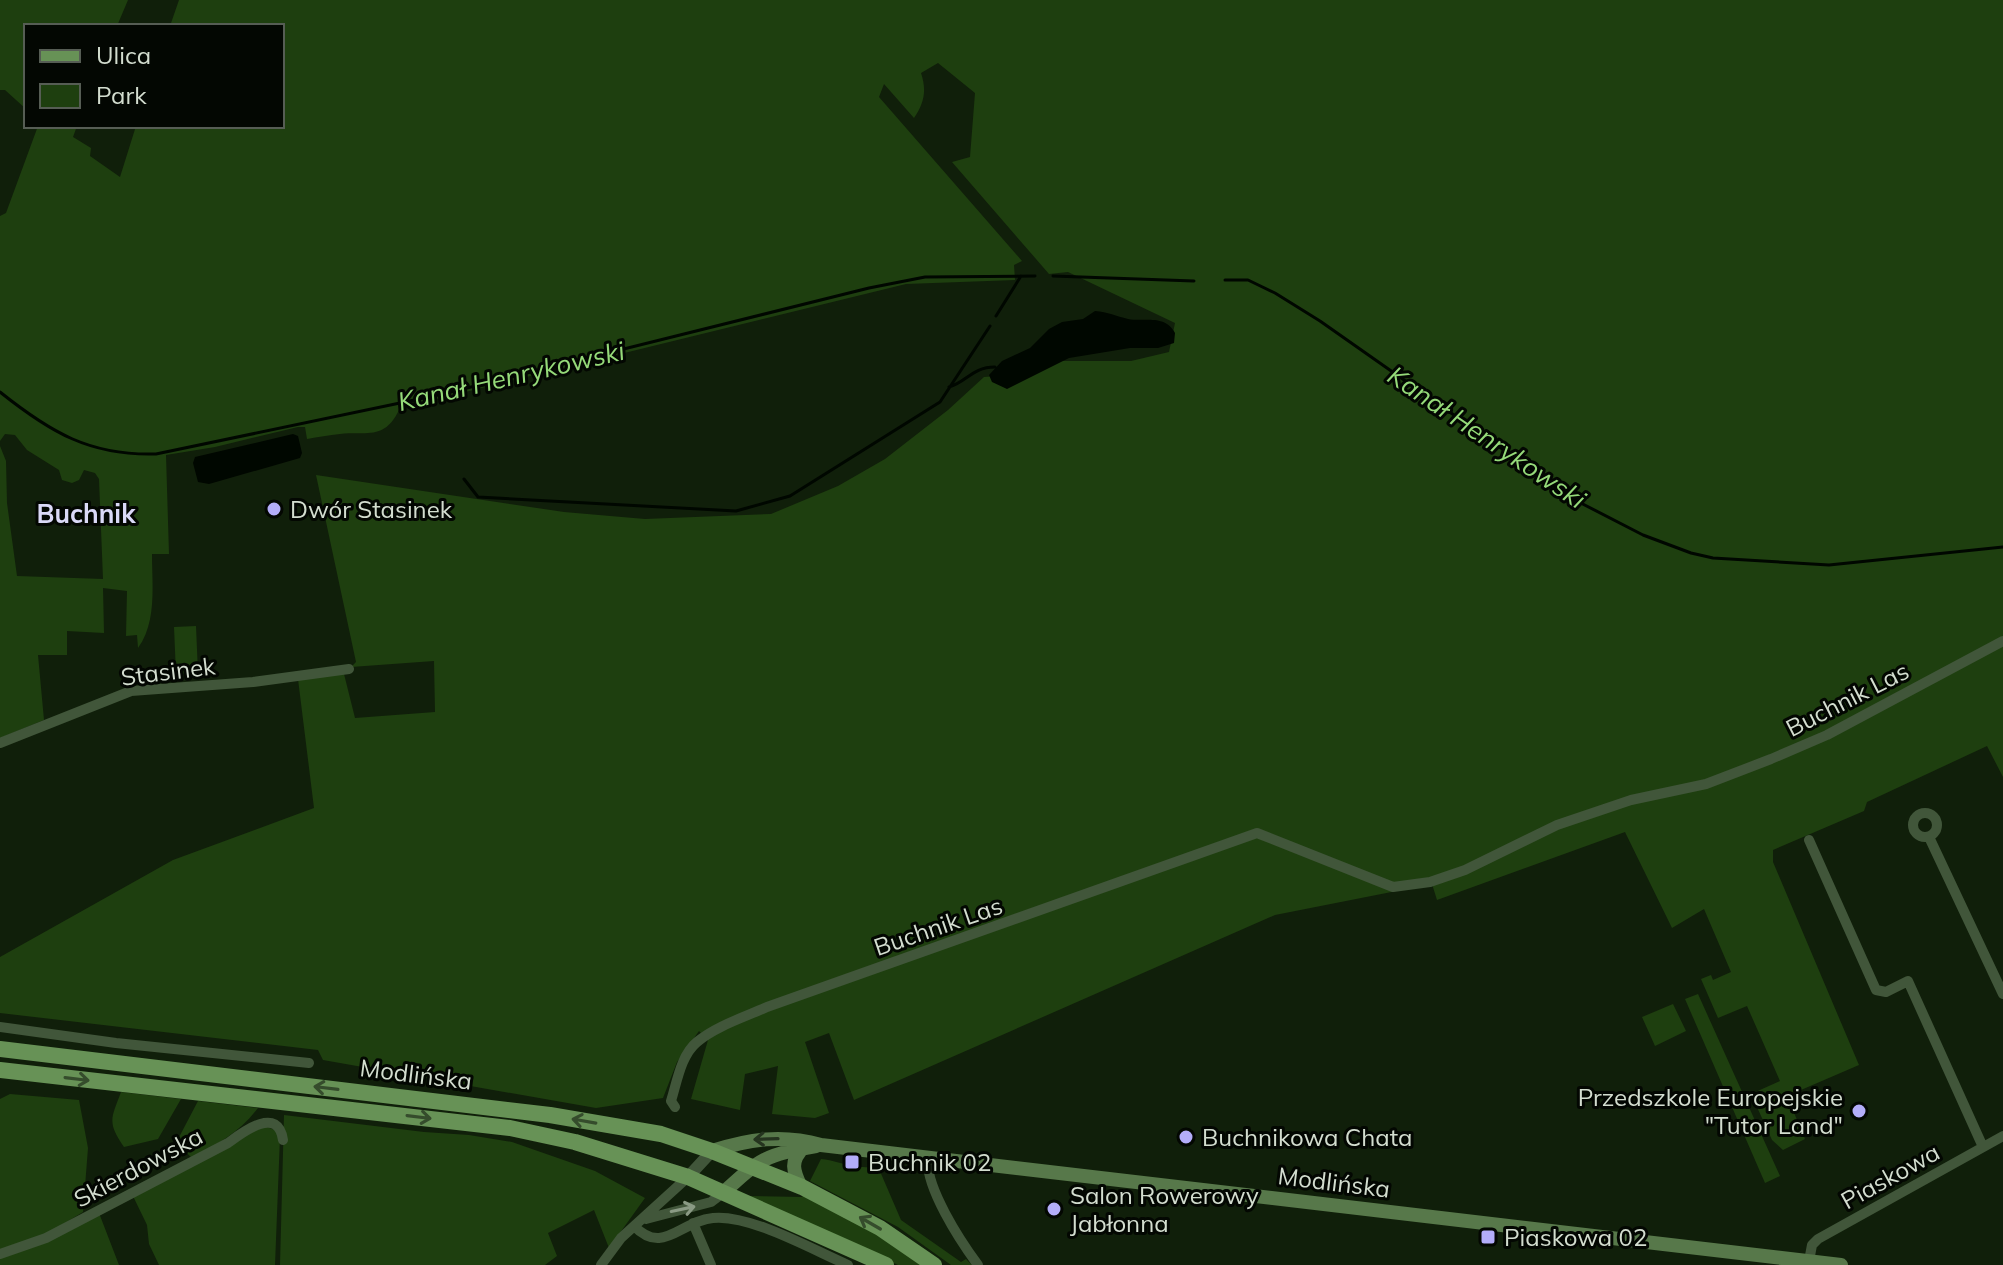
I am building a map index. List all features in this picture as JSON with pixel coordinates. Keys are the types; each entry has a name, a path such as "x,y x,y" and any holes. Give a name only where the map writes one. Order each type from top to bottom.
{"main road":[{"name":"Modlińska","path":"0,1049 550,1115 661,1134 712,1151 752,1139 798,1139 821,1145 1841,1265"},
{"name":"Modlińska","path":"0,1070 510,1128 575,1142 688,1177 886,1265"},
{"name":"Modlińska","path":"752,1166 769,1155 821,1145"},
{"path":"802,1187 793,1164 803,1148"},
{"path":"712,1151 802,1187 880,1228 934,1265"},
{"path":"723,1193 752,1166"}],"street":[{"name":"Buchnik Las","path":"673,1104 681,1068 695,1043 767,1007 1257,833 1393,887 1430,882 1465,870 1536,834 1588,814 1631,800 1706,784 1827,735 2003,641"},
{"name":"Stasinek","path":"0,743 131,691 253,682 349,669"},
{"path":"1929,837 2003,994"},
{"path":"1809,840 1876,990 1886,992 1908,981 1983,1147"},
{"path":"0,1027 116,1043 309,1063"},
{"name":"Skierdowska","path":"0,1254 46,1238 228,1143 254,1125 267,1123 277,1126 283,1140"},
{"name":"Piaskowa","path":"1809,1261 1812,1245 1818,1239 2003,1136"},
{"path":"601,1265 612,1248 673,1193 712,1151"},
{"path":"928,1157 928,1172 941,1201 957,1234 978,1265"},
{"path":"659,1167 671,1183 673,1193"},
{"path":"637,1223 711,1202 723,1193"},
{"path":"637,1223 646,1237 656,1240 693,1223 715,1218 744,1222 848,1265"},
{"path":"693,1223 711,1265"}],"green space":[{"path":"0,0 128,0 118,24 24,24 24,107 5,90 0,90"},
{"path":"179,0 2003,0 2003,777 1987,746 1867,802 1864,811 1773,850 1773,862 1859,1065 1787,1096 1805,1139 1783,1150 1772,1140 1751,1094 1780,1081 1747,1006 1718,1018 1701,979 1711,975 1713,980 1731,972 1704,909 1672,928 1625,832 1437,900 1432,884 1275,915 854,1100 829,1033 805,1042 829,1113 815,1118 772,1114 778,1066 745,1074 740,1110 691,1099 708,1040 699,1031 677,1062 663,1098 596,1108 323,1060 318,1050 0,1013 0,957 173,860 314,808 298,679 344,674 355,718 435,712 434,661 351,667 356,662 316,475 564,512 645,519 771,514 838,486 885,459 948,410 984,377 1053,361 1131,361 1169,352 1175,323 1068,272 1049,274 952,162 970,157 975,93 938,63 921,73 924,97 914,118 884,84 879,97 1022,261 1014,265 1015,280 906,284 400,408 388,426 374,432 307,439 305,427 298,427 166,455 169,554 152,554 151,615 144,638 138,648 137,635 126,636 127,591 103,588 104,633 67,631 67,655 38,655 44,720 0,738 0,446 6,461 7,503 17,576 103,579 99,479 95,473 84,470 79,480 72,483 62,480 59,470 27,450 15,435 5,434 0,441 0,216 6,213 37,128 76,128 73,137 91,148 90,156 120,177 135,128 284,128 284,24 171,24"},
{"path":"196,626 198,673 176,674 174,627"},
{"path":"1698,994 1780,1176 1765,1183 1685,999"},
{"path":"1673,1004 1686,1031 1655,1046 1642,1017"},
{"path":"121,1092 181,1099 158,1139 124,1147 112,1120"},
{"path":"10,1094 79,1100 88,1148 83,1212 45,1235 0,1251 0,1099"},
{"path":"198,1101 258,1108 236,1131 192,1158 176,1143"},
{"path":"284,1115 512,1142 595,1171 645,1198 609,1248 594,1210 548,1233 557,1256 545,1265 280,1265"},
{"path":"261,1125 275,1130 280,1137 275,1265 159,1265 149,1244 147,1225 132,1194"},
{"path":"821,1159 879,1169 901,1220 961,1262 966,1259 972,1265 951,1265 898,1227 810,1181"},
{"path":"804,1194 858,1222 924,1265 898,1265 748,1196 802,1197"},
{"path":"99,1213 119,1265 0,1265 0,1256"}],"shaded area":[{"path":"1095,311 1166,323 1175,333 1174,343 1158,348 1130,348 1069,358 1007,389 992,382 989,375 1002,361 1030,348 1049,329 1062,322 1083,319"},
{"path":"293,434 298,436 302,453 300,458 209,484 198,482 193,463 195,457"}],"waterway":[{"path":"996,316 1021,276"},
{"name":"Kanał Henrykowski","path":"0,392 36,419 72,439 111,451 156,454 443,394 869,288 925,277 1035,276"},
{"name":"Kanał Henrykowski","path":"1053,276 1194,281"},
{"name":"Kanał Henrykowski","path":"1225,280 1248,280 1275,293 1320,321 1575,500 1643,535 1691,553 1713,558 1829,565 2003,547"},
{"path":"464,479 478,497 736,511 790,496 940,402 990,326"},
{"path":"949,387 981,369 995,367"}],"place":[{"name":"Dwór Stasinek","path":"274,509"},
{"name":"Przedszkole Europejskie \"Tutor Land\"","path":"1859,1111"},
{"name":"Buchnikowa Chata","path":"1186,1137"},
{"name":"Buchnik 02","path":"852,1162"},
{"name":"Salon Rowerowy Jabłonna","path":"1054,1209"},
{"name":"Piaskowa 02","path":"1488,1237"}],"district":[{"name":"Buchnik","path":"86,513"}]}
